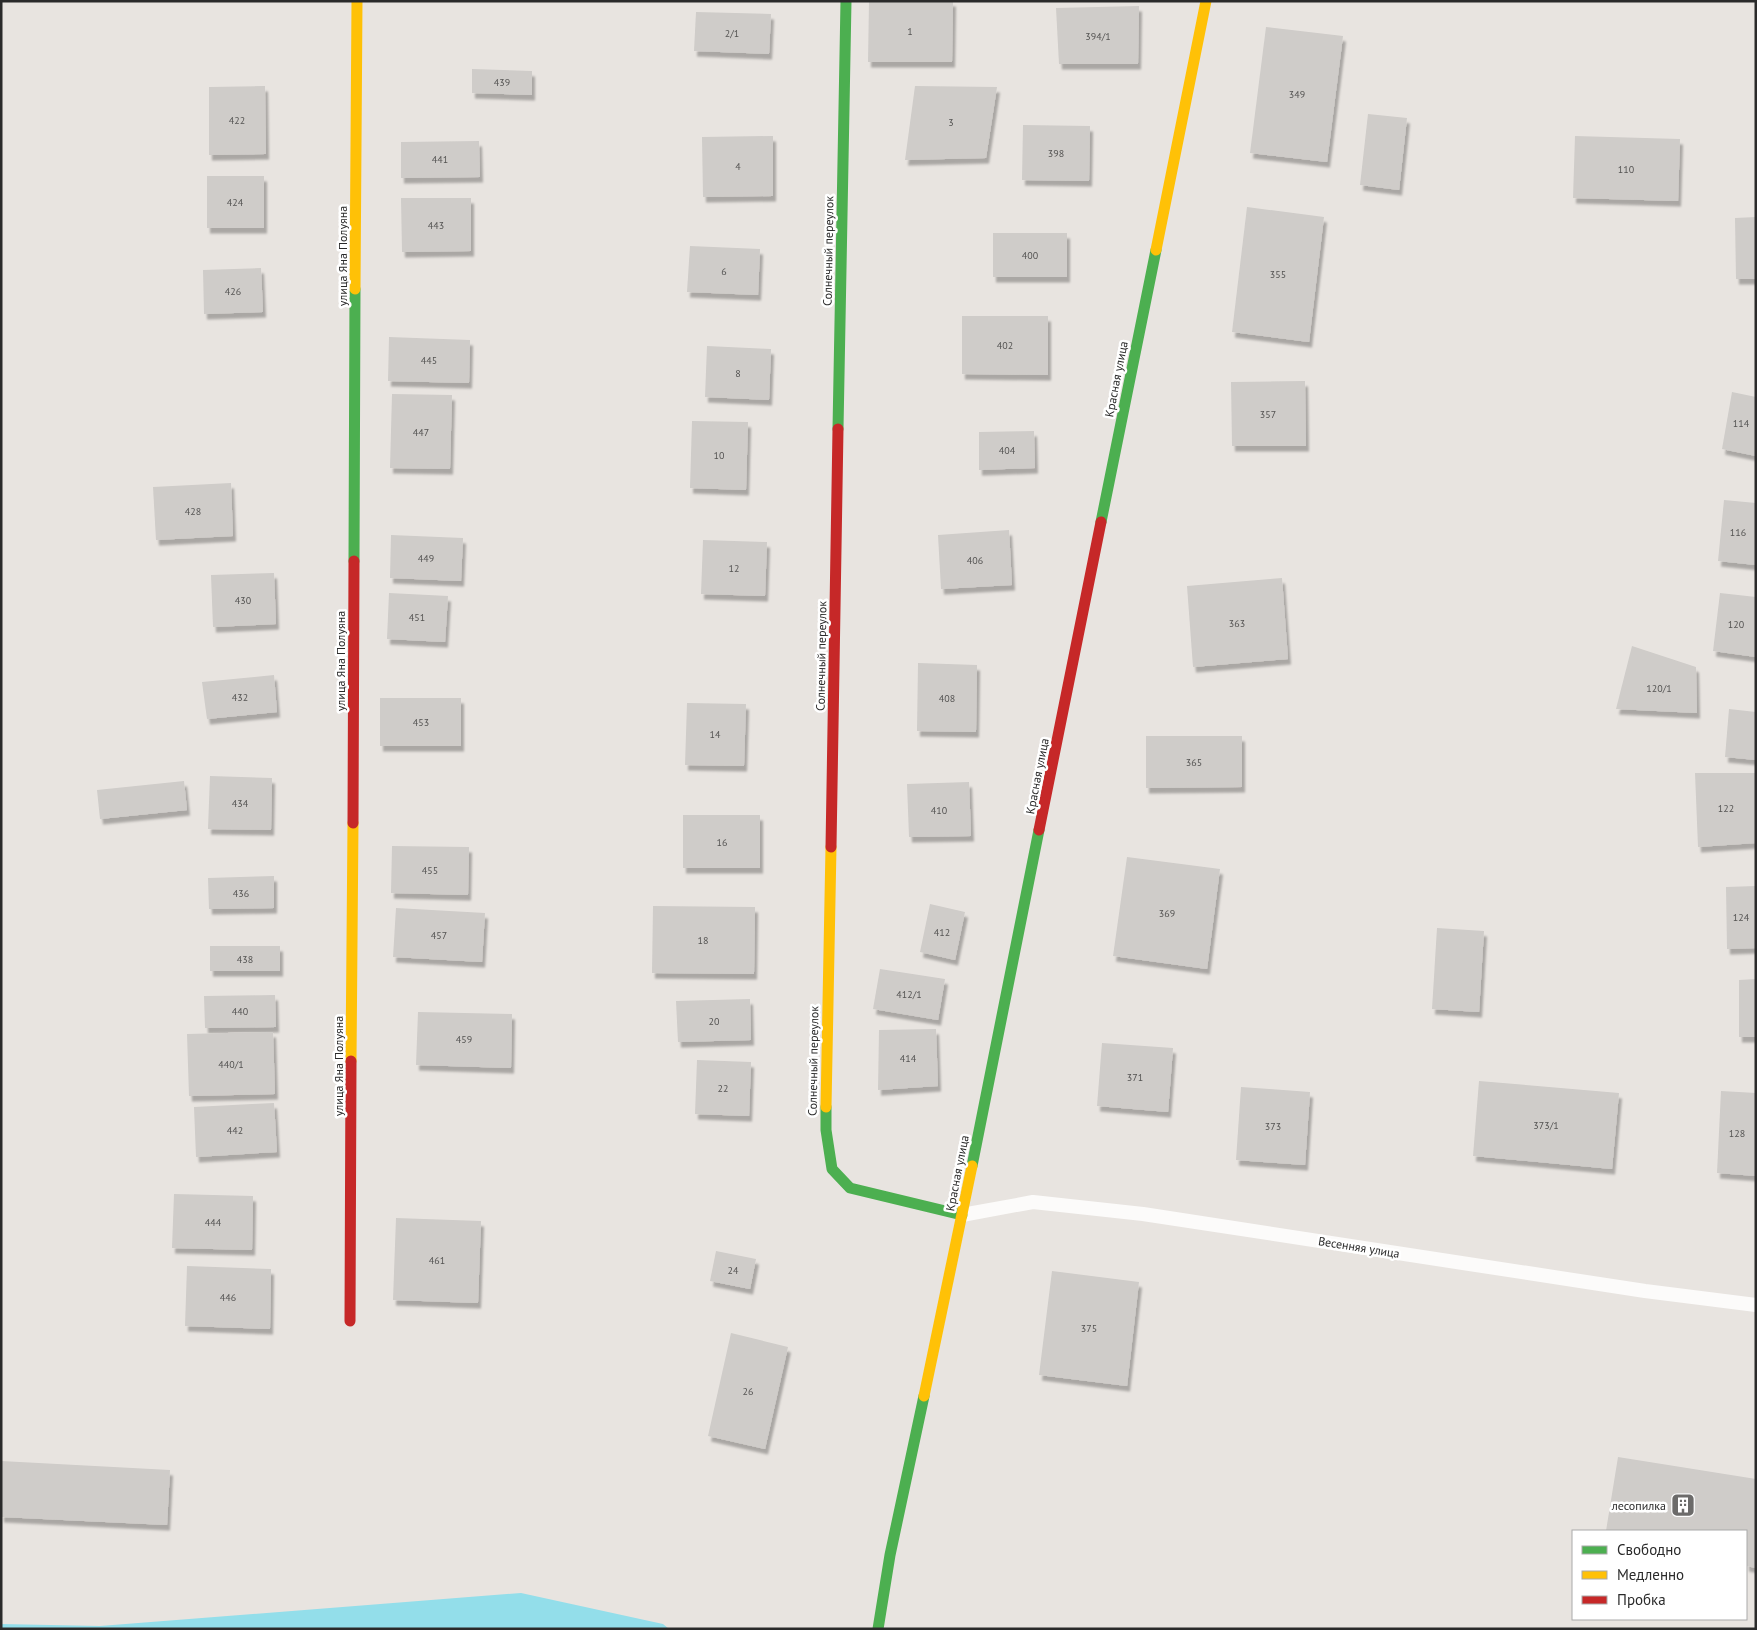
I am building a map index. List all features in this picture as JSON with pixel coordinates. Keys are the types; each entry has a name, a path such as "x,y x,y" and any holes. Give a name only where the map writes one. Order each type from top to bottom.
{"street":[{"name":"улица Яна Полуяна","path":"350,1321 357,1"},
{"name":"Солнечный переулок","path":"846,1 826,1130 832,1168 850,1188 962,1215"},
{"name":"Красная улица","path":"878,1629 890,1556 962,1215 1206,1"}],"lane":[{"name":"Весенняя улица","path":"962,1215 1033,1202 1143,1214 1645,1291 1756,1305"}],"water":[{"path":"521,1593 663,1624 669,1629 1,1629 1,1624 100,1626"}],"building":[{"path":"869,1 953,1 952,62 868,62"},
{"path":"1139,6 1138,64 1059,64 1056,8"},
{"path":"696,12 771,14 769,54 694,51"},
{"path":"1266,27 1343,36 1327,162 1250,153"},
{"path":"472,69 532,71 532,95 472,93"},
{"path":"265,86 266,154 209,155 209,87"},
{"path":"915,86 997,87 986,158 905,160"},
{"path":"1368,114 1407,118 1399,190 1360,185"},
{"path":"1023,125 1090,126 1089,181 1022,180"},
{"path":"773,136 773,196 703,197 702,137"},
{"path":"1575,136 1680,139 1678,201 1573,198"},
{"path":"479,141 480,177 401,178 401,142"},
{"path":"207,176 264,176 264,228 207,228"},
{"path":"401,198 471,198 471,251 402,252"},
{"path":"1247,207 1324,217 1309,342 1232,332"},
{"path":"1756,217 1756,279 1736,279 1735,218"},
{"path":"993,233 1067,233 1067,277 993,277"},
{"path":"690,246 760,249 758,295 687,292"},
{"path":"261,268 263,312 204,314 203,270"},
{"path":"962,316 1048,316 1048,375 962,374"},
{"path":"389,337 470,340 469,383 388,381"},
{"path":"707,346 771,349 769,400 705,397"},
{"path":"1305,381 1306,446 1232,446 1231,382"},
{"path":"1732,392 1756,397 1756,456 1722,449"},
{"path":"392,394 452,395 450,469 390,468"},
{"path":"692,421 748,422 746,490 690,488"},
{"path":"1034,431 1035,468 979,470 979,432"},
{"path":"231,483 233,536 156,540 153,487"},
{"path":"1724,500 1756,503 1756,565 1718,561"},
{"path":"1009,530 1012,585 941,589 938,535"},
{"path":"391,535 463,538 461,581 390,578"},
{"path":"703,540 767,542 765,596 701,594"},
{"path":"274,573 276,624 213,627 211,575"},
{"path":"1282,578 1288,659 1193,667 1187,586"},
{"path":"389,593 448,596 445,642 387,639"},
{"path":"1720,593 1756,597 1756,657 1713,651"},
{"path":"1632,646 1696,667 1697,713 1616,709"},
{"path":"918,663 977,665 976,732 917,731"},
{"path":"274,675 277,712 207,719 202,682"},
{"path":"380,698 461,698 461,746 380,746"},
{"path":"687,703 746,704 744,766 685,765"},
{"path":"1729,709 1756,712 1756,760 1725,757"},
{"path":"1146,736 1242,736 1242,787 1146,788"},
{"path":"1695,773 1756,773 1756,843 1698,847"},
{"path":"210,776 272,778 271,830 208,829"},
{"path":"184,781 187,810 100,819 97,790"},
{"path":"969,782 971,836 909,837 907,784"},
{"path":"683,815 760,815 760,868 683,868"},
{"path":"392,846 469,847 468,895 391,893"},
{"path":"1127,857 1220,869 1207,969 1113,956"},
{"path":"274,876 274,908 209,909 208,878"},
{"path":"1756,886 1756,948 1727,949 1726,887"},
{"path":"930,904 965,912 955,960 920,952"},
{"path":"653,906 755,907 754,974 652,973"},
{"path":"396,908 485,913 482,962 393,957"},
{"path":"1437,928 1484,931 1479,1012 1432,1009"},
{"path":"210,946 280,946 280,971 210,971"},
{"path":"880,969 945,979 938,1020 873,1009"},
{"path":"1756,979 1756,1037 1739,1037 1739,980"},
{"path":"275,995 276,1027 205,1028 204,996"},
{"path":"750,999 751,1040 678,1042 676,1001"},
{"path":"418,1012 512,1014 511,1068 416,1065"},
{"path":"936,1029 938,1086 878,1090 879,1030"},
{"path":"273,1032 275,1094 189,1096 187,1034"},
{"path":"1102,1043 1173,1048 1168,1112 1097,1106"},
{"path":"697,1060 751,1062 749,1116 695,1114"},
{"path":"1479,1081 1619,1093 1612,1169 1473,1156"},
{"path":"1241,1087 1310,1092 1305,1165 1236,1160"},
{"path":"1721,1091 1756,1093 1756,1176 1717,1173"},
{"path":"274,1103 277,1152 196,1157 194,1107"},
{"path":"174,1194 253,1196 252,1250 172,1248"},
{"path":"396,1218 481,1221 478,1303 393,1300"},
{"path":"716,1251 756,1259 750,1289 710,1281"},
{"path":"187,1266 271,1269 270,1329 185,1326"},
{"path":"1052,1271 1139,1282 1127,1386 1039,1375"},
{"path":"731,1333 788,1347 765,1449 708,1436"},
{"name":"лесопилка","path":"1618,1457 1756,1479 1756,1568 1747,1566 1747,1530 1606,1530"},
{"path":"1,1461 170,1470 167,1525 1,1517"}],"traffic: fast":[{"path":"838,429 846,1"},
{"path":"1101,522 1156,250"},
{"path":"354,561 355,289"},
{"path":"972,1166 1039,830"},
{"path":"826,1107 826,1130 832,1169 850,1188 962,1215"},
{"path":"878,1629 890,1555 924,1396"}],"traffic: slow":[{"path":"355,289 357,1"},
{"path":"1156,250 1206,1"},
{"path":"351,1061 353,823"},
{"path":"826,1107 831,847"},
{"path":"924,1396 972,1166"}],"traffic: jam":[{"path":"831,847 838,429"},
{"path":"1039,830 1101,522"},
{"path":"353,823 354,561"},
{"path":"350,1321 351,1061"}],"place":[{"name":"лесопилка","path":"1683,1505"}]}
